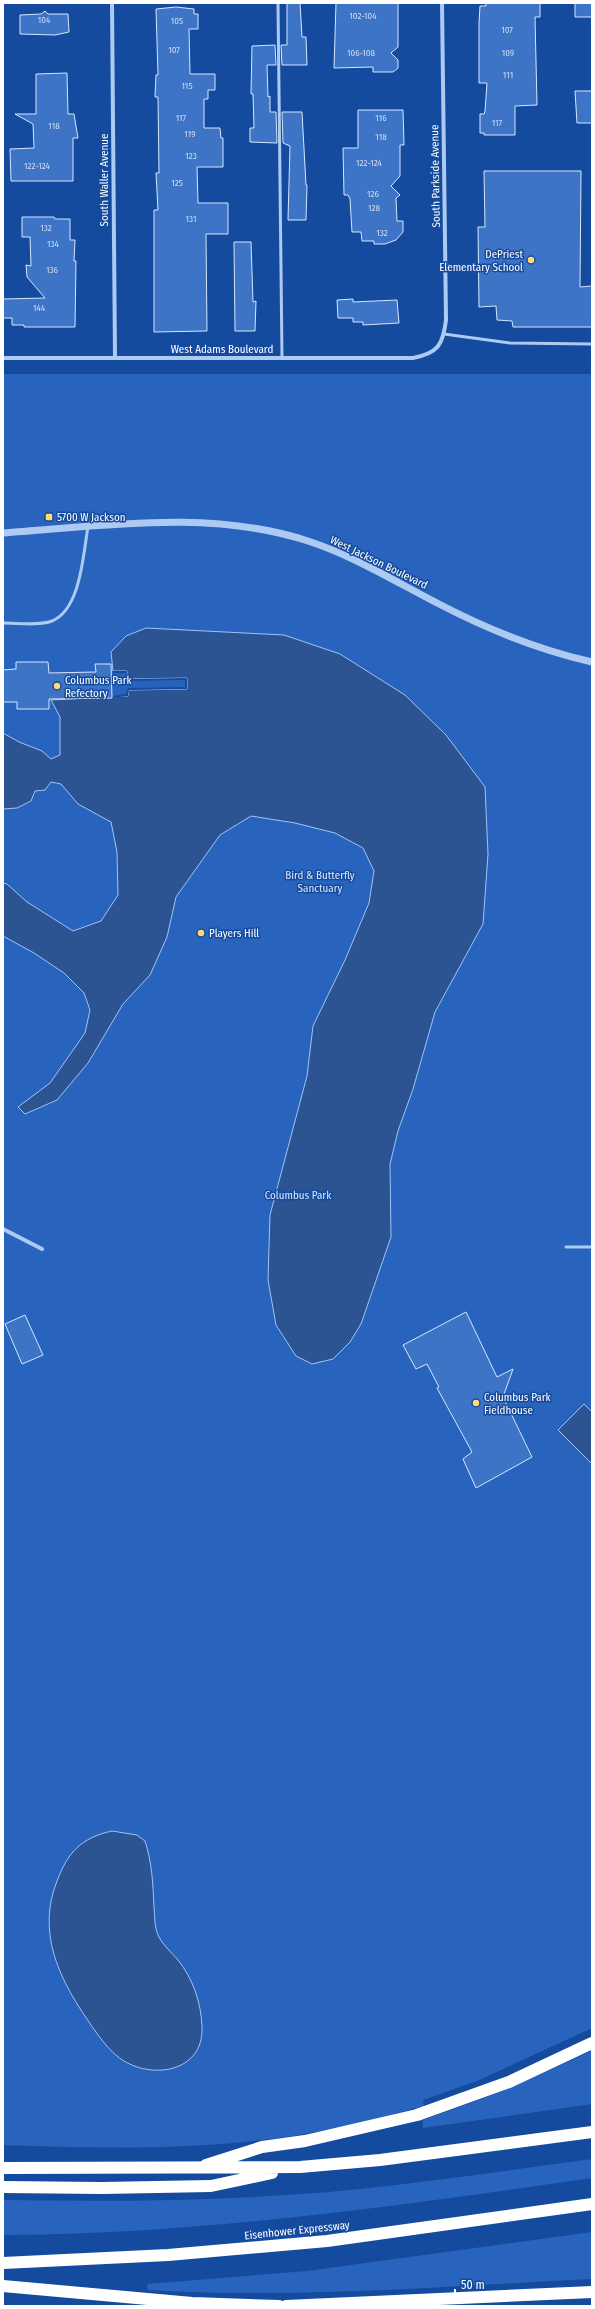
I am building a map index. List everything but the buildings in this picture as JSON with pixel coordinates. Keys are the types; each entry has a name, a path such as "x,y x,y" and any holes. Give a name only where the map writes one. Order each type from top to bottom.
{"highway":[{"path":"194,2169 262,2147 312,2140 417,2115 509,2082 592,2043"},
{"path":"3,2168 300,2168 380,2160 592,2132"},
{"path":"3,2187 102,2188 211,2186 300,2168"},
{"name":"Eisenhower Expressway","path":"3,2262 168,2255 326,2241 592,2204"},
{"path":"3,2286 192,2303 279,2306"},
{"path":"286,2306 592,2292"}],"street":[{"name":"South Waller Avenue","path":"112,3 114,357"},
{"name":"South Parkside Avenue","path":"439,347 444,334 446,320 442,3"},
{"name":"West Adams Boulevard","path":"3,358 413,358 428,355 439,347"},
{"name":"West Jackson Boulevard","path":"3,533 88,527 200,523 274,532 307,541 341,553 485,626 529,644 592,662"},
{"path":"3,1229 42,1249"}],"lane":[{"path":"278,3 282,358"},
{"path":"444,334 510,343 592,344"},
{"path":"3,623 38,623 52,621 69,606 78,579 88,527"},
{"path":"566,1247 592,1247"}],"green space":[{"name":"Columbus Park","path":"3,374 592,374 592,2028 477,2081 423,2100 424,2106 347,2126 253,2141 212,2145 170,2147 86,2147 3,2145"},
{"path":"592,2051 592,2104 423,2128 423,2120 495,2094"},
{"path":"592,2159 592,2178 445,2199 298,2217 225,2224 151,2230 3,2235 3,2200 176,2200 307,2194 471,2176"},
{"path":"592,2232 592,2279 426,2288 259,2293 148,2290 147,2284 307,2271"}],"shaded area":[{"path":"146,628 284,635 340,654 405,695 446,735 485,787 488,854 483,924 435,1012 413,1089 398,1131 390,1164 391,1237 361,1324 350,1342 333,1359 312,1364 296,1356 276,1325 268,1280 270,1215 307,1076 313,1026 345,960 369,903 374,871 363,848 335,833 295,823 251,816 220,835 176,897 167,937 150,975 123,1004 88,1063 57,1100 25,1114 18,1107 50,1083 85,1033 90,1010 84,993 64,973 34,953 3,936 3,883 7,884 27,902 73,931 101,921 118,895 117,852 111,822 78,804 61,784 51,782 45,790 35,791 31,801 17,808 3,809 3,733 19,742 42,751 51,759 60,755 60,717 51,700 128,696 129,690 187,689 187,678 128,679 127,671 113,671 111,652 126,636"},
{"path":"584,1404 592,1412 592,1464 558,1430"},
{"path":"112,1831 137,1835 145,1841 151,1865 157,1933 188,1975 198,2000 202,2027 200,2043 194,2055 184,2063 172,2068 158,2070 143,2069 129,2064 117,2056 104,2043 67,1987 59,1970 54,1953 50,1936 49,1918 51,1900 61,1871 71,1854 84,1842 101,1834"}],"pier":[{"path":"113,671 127,671 128,679 187,678 187,689 129,690 128,696 112,698 112,696 126,694 128,688 185,687 185,680 128,681 126,673 113,673"}],"place":[{"name":"DePriest Elementary School","path":"531,260"},
{"name":"5700 W Jackson","path":"49,517"},
{"name":"Columbus Park Refectory","path":"57,686"},
{"name":"Players Hill","path":"201,933"},
{"name":"Columbus Park Fieldhouse","path":"476,1403"}],"park label":[{"name":"Bird & Butterfly Sanctuary","path":"320,881"}]}
